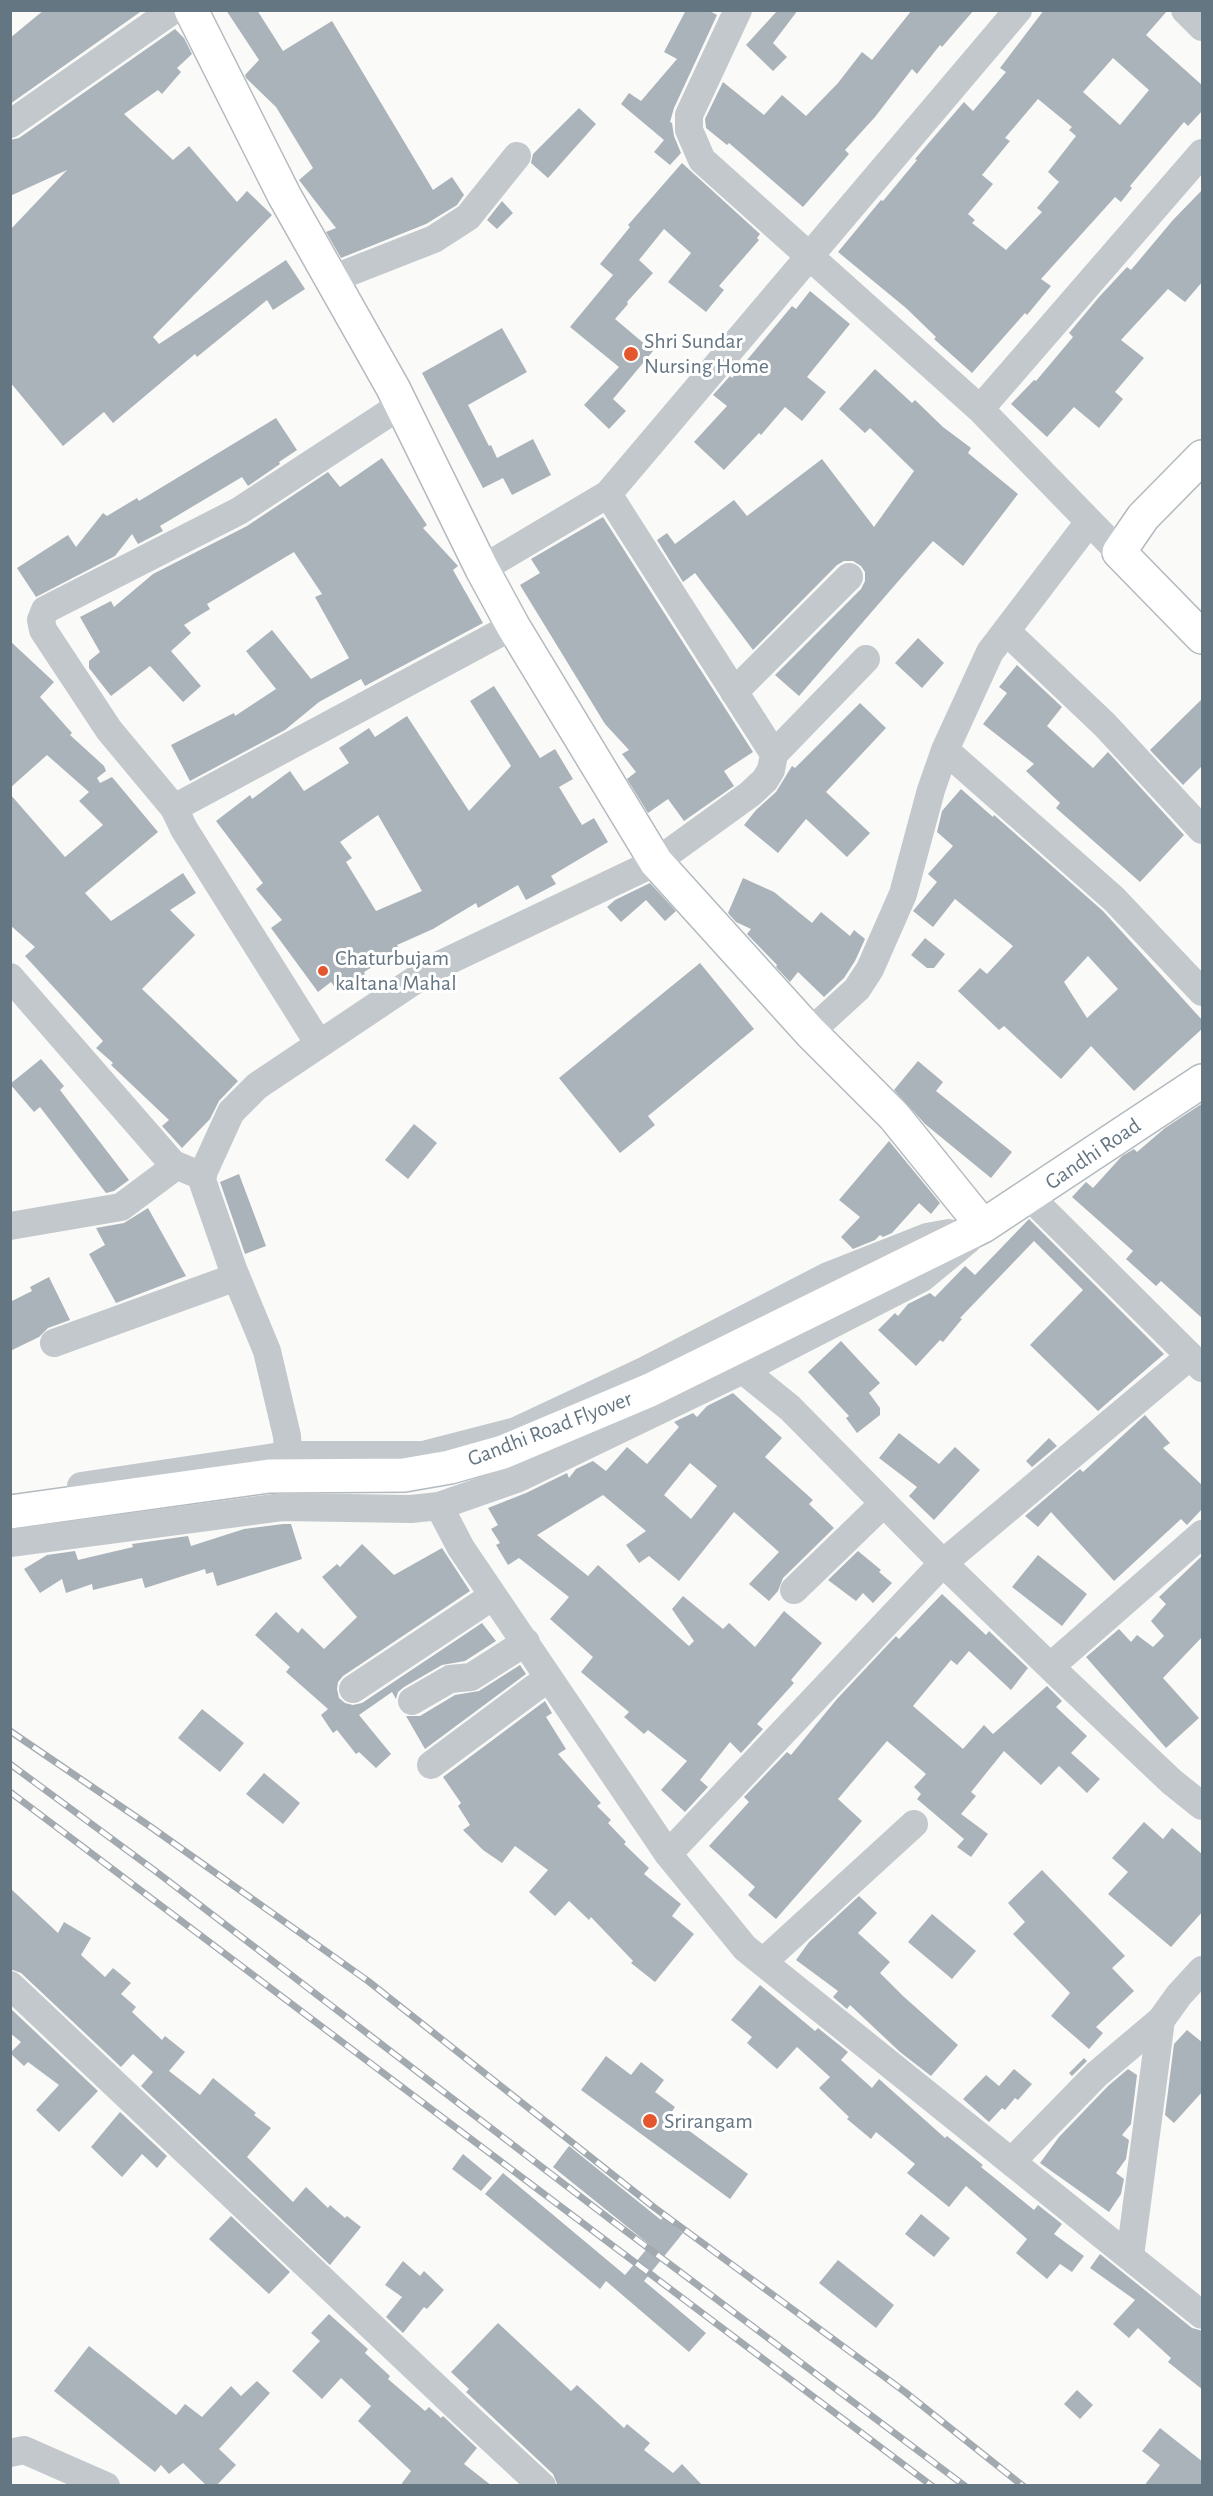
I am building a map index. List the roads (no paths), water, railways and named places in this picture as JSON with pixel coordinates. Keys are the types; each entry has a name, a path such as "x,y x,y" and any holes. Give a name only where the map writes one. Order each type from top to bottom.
{"main road":[{"path":"191,10 284,195 397,397 482,569 513,626 656,862 816,1038 894,1116 983,1226"},
{"path":"1203,457 1143,517 1119,552 1203,637"},
{"name":"Gandhi Road","path":"983,1226 1203,1081"},
{"name":"Gandhi Road Flyover","path":"10,1512 269,1476 404,1475 450,1467 503,1452 650,1390 983,1226"}],"street":[{"path":"10,124 173,10"},
{"path":"738,10 688,115 689,130 702,160 980,409 1119,552"},
{"path":"482,569 608,494 1018,10"},
{"path":"1185,10 1203,27"},
{"path":"980,409 1203,153"},
{"path":"334,283 434,239 468,217 517,156"},
{"path":"319,1044 184,829 174,808 109,730 43,630 41,620 45,610 239,511 397,397"},
{"path":"608,494 774,754"},
{"path":"816,1038 857,989 870,969 903,894 945,750 990,652 1089,522"},
{"path":"734,692 849,577"},
{"path":"174,808 513,626"},
{"path":"1006,631 1106,725 1203,830"},
{"path":"288,1455 287,1436 267,1351 236,1277 202,1176 231,1112 257,1086 433,968 656,862 765,780 771,770 774,754 866,659"},
{"path":"945,750 1114,899 1203,992"},
{"path":"10,976 176,1166 202,1176"},
{"path":"10,1226 121,1207 176,1166"},
{"path":"668,1854 943,1563 1196,1363 1029,1196"},
{"path":"10,1543 282,1508 411,1509 439,1506 519,1478 743,1370 922,1278 944,1262 983,1226"},
{"path":"10,1496 288,1455 423,1455 516,1431 644,1371 828,1276 927,1237 983,1226"},
{"path":"54,1343 236,1277"},
{"path":"743,1370 790,1408 943,1563 1172,1782 1203,1806"},
{"path":"794,1590 884,1503"},
{"path":"439,1506 461,1548 668,1854 745,1948 1203,2315"},
{"path":"1051,1666 1203,1534"},
{"path":"353,1689 493,1596"},
{"path":"412,1701 450,1679 471,1677 526,1642"},
{"path":"431,1765 549,1678"},
{"path":"763,1962 914,1824"},
{"path":"1012,2161 1096,2074 1161,2020 1179,1995 1203,1970"},
{"path":"10,1984 542,2486"},
{"path":"1130,2256 1161,2020"},
{"path":"10,2453 24,2450 106,2486"}],"railway":[{"path":"10,1731 148,1825 368,1981 655,2208 905,2392 1023,2486"},
{"path":"10,1764 154,1870 611,2220 965,2486"},
{"path":"10,1792 932,2486"}],"place":[{"name":"Shri Sundar Nursing Home","path":"631,354"},
{"name":"Chaturbujam kaltana Mahal","path":"323,971"},
{"name":"Srirangam","path":"650,2121"}]}
